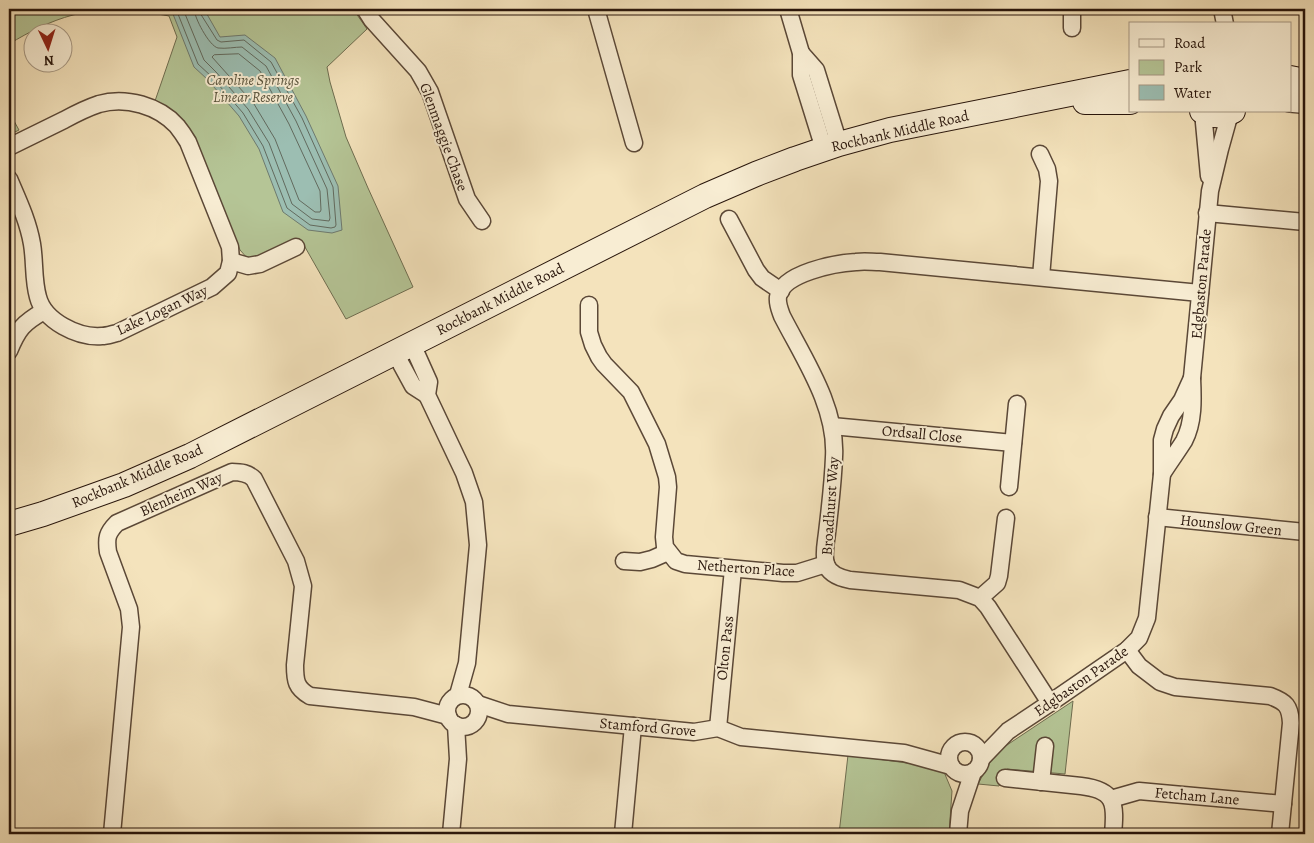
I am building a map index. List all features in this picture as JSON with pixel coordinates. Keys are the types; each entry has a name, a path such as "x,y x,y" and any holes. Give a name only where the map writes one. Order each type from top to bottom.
{"street":[{"name":"Glenmaggie Chase","path":"365,9 372,20 418,72 430,92 467,199 482,221"},
{"path":"596,9 634,142"},
{"path":"788,9 801,53 800,75 832,147"},
{"path":"1072,9 1072,28"},
{"path":"1217,22 1220,9"},
{"path":"1220,9 1224,22"},
{"path":"1292,78 1305,81"},
{"name":"Rockbank Middle Road","path":"9,524 124,485 182,460 705,196 756,174 832,147 890,130 1129,82"},
{"path":"1292,100 1305,101"},
{"path":"9,147 100,104 129,102 150,107 166,116 178,127 188,142 230,247 231,261 248,266 260,264 296,247"},
{"name":"Rockbank Middle Road","path":"1004,108 1056,103 1129,102"},
{"name":"Edgbaston Parade","path":"1202,112 1210,191"},
{"path":"1204,112 1209,115 1224,116 1232,112"},
{"name":"Edgbaston Parade","path":"1162,474 1185,440 1190,422 1193,402 1192,378 1210,191 1220,149 1232,112"},
{"path":"1040,154 1047,169 1049,181 1041,277"},
{"path":"9,179 24,216 32,243 35,287 44,311 31,318 21,327 9,351"},
{"path":"1208,213 1305,222"},
{"path":"730,219 756,270 762,278 780,291 796,277 816,270 856,262 880,262 1200,292"},
{"name":"Lake Logan Way","path":"44,311 62,326 81,334 102,336 117,333 212,287 228,273 231,261"},
{"name":"Broadhurst Way","path":"780,291 778,306 818,386 832,426 834,456 826,564 840,578 959,590 980,598"},
{"path":"589,305 588,332 593,345 599,357 631,392 657,444 667,477 664,537 665,547 668,552 640,562 624,561"},
{"path":"403,348 412,386 427,396 464,473 474,502 478,545 451,834"},
{"name":"Edgbaston Parade","path":"960,810 977,765 1008,731 1127,650 1138,638 1147,618 1162,474 1162,440 1165,429 1192,378"},
{"path":"1009,487 1017,404"},
{"name":"Ordsall Close","path":"832,426 1013,443"},
{"name":"Blenheim Way","path":"112,834 131,627 129,609 108,552 108,536 111,529 117,523 232,472 245,473 254,479 296,561 303,586 295,665 295,675 299,688 310,696 463,711"},
{"name":"Hounslow Green","path":"1157,517 1305,532"},
{"path":"1006,518 997,583 980,598 988,607 1050,703"},
{"name":"Netherton Place","path":"668,552 676,560 686,564 797,573 826,564"},
{"name":"Olton Pass","path":"718,728 733,568"},
{"path":"1127,650 1139,666 1160,682 1175,688 1270,696 1288,706 1291,723 1280,834"},
{"name":"Stamford Grove","path":"463,711 694,732 718,728 741,737 904,753 952,749"},
{"path":"623,834 633,726"},
{"name":"Edgbaston Parade","path":"971,744 1008,731"},
{"path":"961,743 971,744 978,750 977,765 964,774 953,769 949,757 952,749 961,743"},
{"path":"1041,782 1045,746"},
{"name":"Stamford Grove","path":"904,753 953,769"},
{"name":"Edgbaston Parade","path":"953,769 960,810 958,834"},
{"path":"1004,778 1093,787 1102,790 1111,799 1114,806 1113,834"},
{"name":"Fetcham Lane","path":"1111,799 1139,791 1283,804"}],"green space":[{"name":"Caroline Springs Linear Reserve","path":"9,9 353,9 367,29 327,67 330,82 346,137 413,287 346,319 301,240 256,260 248,259 240,250 212,184 155,101 177,37 169,16 145,12 109,10 85,12 53,22 22,22 22,37 9,44"},
{"path":"9,112 19,130 9,135"},
{"path":"1073,701 1065,774 1007,769 999,786 978,784 995,753"},
{"path":"848,755 929,766 944,772 952,791 949,834 839,834"}],"water":[{"path":"171,9 204,9 220,37 245,35 275,58 306,116 338,186 342,230 332,233 308,230 283,212 259,149 239,116 194,67"}]}
